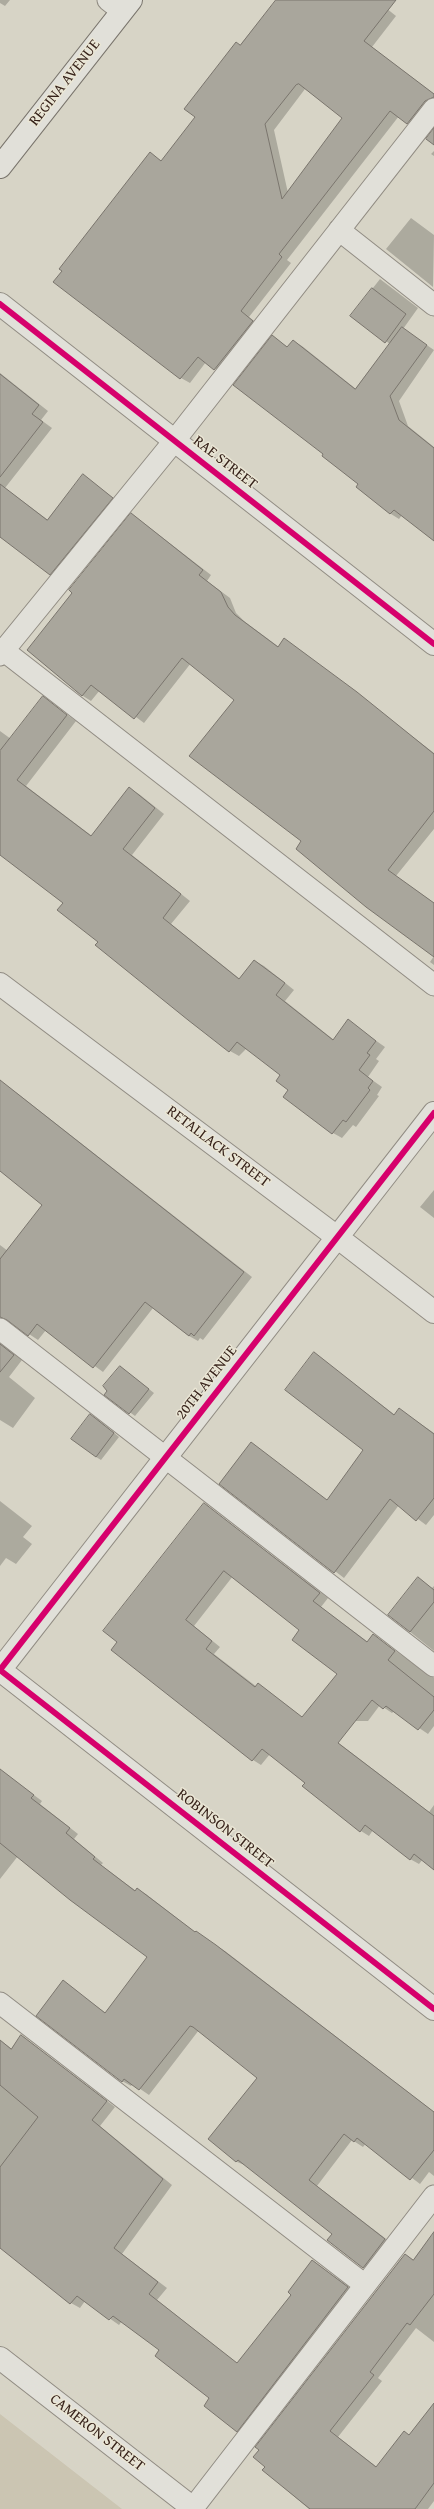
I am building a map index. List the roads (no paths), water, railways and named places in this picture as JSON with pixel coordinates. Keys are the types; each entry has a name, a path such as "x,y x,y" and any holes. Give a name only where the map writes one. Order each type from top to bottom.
{"street":[{"name":"REGINA AVENUE","path":"0,167 120,4"},
{"name":"RAE STREET","path":"0,304 434,644"},
{"name":"RETALLACK STREET","path":"0,984 337,1237 434,1312"},
{"name":"20TH AVENUE","path":"0,1670 434,1113"},
{"name":"ROBINSON STREET","path":"0,1670 434,2009"},
{"name":"CAMERON STREET","path":"0,2358 193,2509"}],"lane":[{"path":"434,109 175,440 2,652 434,986"},
{"path":"338,230 434,305"},
{"path":"0,1329 434,1666"},
{"path":"0,2003 365,2285"},
{"path":"193,2509 434,2196"}]}
